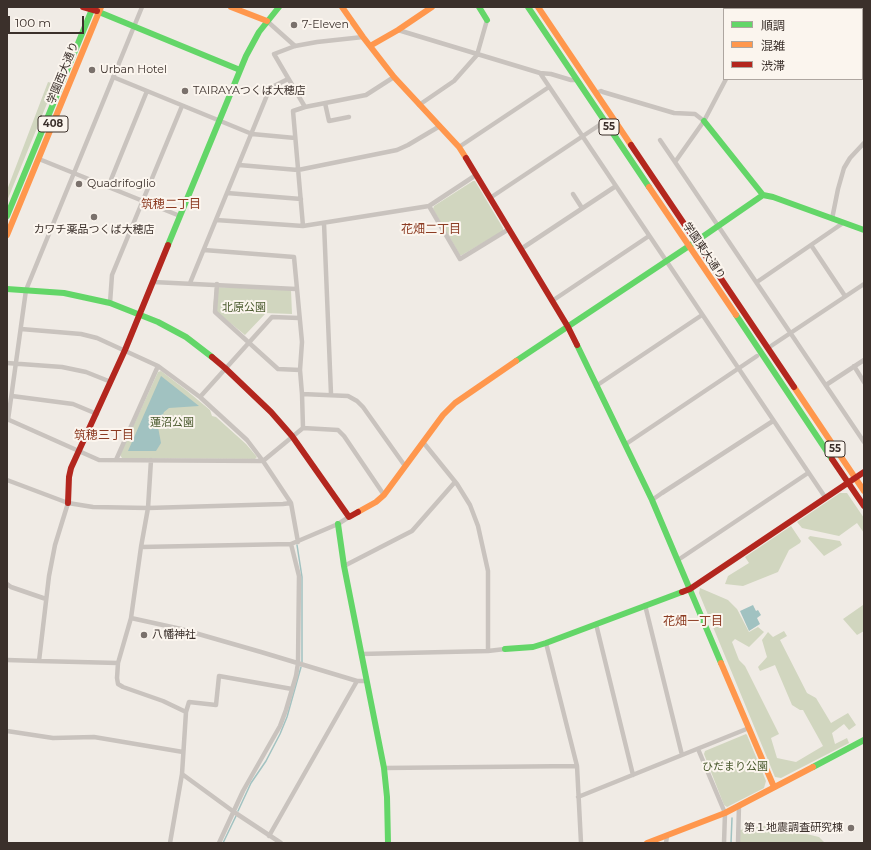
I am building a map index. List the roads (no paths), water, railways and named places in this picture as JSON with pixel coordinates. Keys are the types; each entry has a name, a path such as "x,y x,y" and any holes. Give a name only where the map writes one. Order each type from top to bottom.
{"main road":[{"path":"83,7 100,9 134,26 240,70"},
{"path":"231,7 267,21"},
{"path":"68,503 69,477 72,468 125,350 240,70 252,44 267,21 279,7"},
{"path":"342,7 363,37 394,76 459,147 568,327 652,500 774,787"},
{"path":"370,46 398,30 432,7"},
{"path":"479,7 487,20"},
{"name":"学園東大通り","path":"528,7 864,506"},
{"name":"学園東大通り","path":"538,7 864,491"},
{"name":"学園西大通り","path":"7,216 93,8"},
{"name":"学園西大通り","path":"7,235 100,9"},
{"path":"704,121 763,195 773,197 864,230"},
{"path":"7,289 67,294 110,303 140,314 171,328 186,337 225,368 271,412 292,436 349,517 376,502 384,495 443,415 455,403 690,246 763,195"},
{"path":"505,650 533,647 546,643 690,589 864,472"},
{"path":"338,524 344,566 384,768 387,798 388,843"},
{"path":"647,843 725,813 864,740"}],"street":[{"path":"142,7 26,290 8,419 99,460 263,461 303,428 338,430 344,436 384,495"},
{"path":"419,105 454,81 478,55 487,20"},
{"path":"267,21 296,46"},
{"path":"398,30 540,73 577,80"},
{"path":"305,107 274,54 296,46 363,37"},
{"path":"540,73 825,498"},
{"path":"303,226 292,111 366,95 394,76"},
{"path":"113,77 252,134 295,138"},
{"path":"190,283 270,88 288,80"},
{"path":"675,162 704,121 725,80"},
{"path":"459,147 549,86"},
{"path":"108,187 147,91"},
{"path":"596,93 603,92 674,113 695,114 704,121"},
{"path":"325,103 329,121 349,117"},
{"path":"110,303 112,275 182,106"},
{"path":"490,198 601,124"},
{"path":"239,165 298,170 397,150 440,126"},
{"path":"660,140 862,436 864,442"},
{"path":"832,219 844,168 850,158 864,143"},
{"path":"39,159 180,216"},
{"path":"216,220 303,226 429,206 476,175"},
{"path":"521,250 616,186"},
{"path":"227,193 300,199"},
{"path":"573,194 582,208"},
{"path":"429,206 460,259 509,229"},
{"path":"324,223 332,394"},
{"path":"757,282 843,223"},
{"path":"552,301 649,236"},
{"path":"811,245 845,296"},
{"path":"204,250 294,257 302,342 300,370 303,428"},
{"path":"153,282 296,289"},
{"path":"217,284 215,312 278,369 300,370"},
{"path":"771,346 864,284"},
{"path":"596,386 702,315"},
{"path":"200,397 272,317 299,318"},
{"path":"21,329 81,334 97,338 158,366 200,397 247,440 263,461 291,503 298,542"},
{"path":"626,444 757,356"},
{"path":"826,385 864,360"},
{"path":"7,363 62,366 86,372 111,382"},
{"path":"116,460 158,366"},
{"path":"854,366 864,382"},
{"path":"302,394 332,394 348,396 357,401 364,407 405,466"},
{"path":"12,396 73,404 97,414"},
{"path":"652,500 662,492 773,421"},
{"path":"423,442 455,482 470,505 478,526 488,571 488,651"},
{"path":"151,460 148,508 140,547 131,618 125,645 118,663 117,678 118,684 123,687 186,712"},
{"path":"678,560 808,473"},
{"path":"7,480 68,503 92,506 148,508 291,503"},
{"path":"344,566 412,531 455,482"},
{"path":"39,661 46,599 55,545 68,503"},
{"path":"140,547 291,544 338,524 349,517"},
{"path":"219,843 243,791 280,726 292,689 298,663 299,576 291,544"},
{"path":"7,584 11,587 46,599"},
{"path":"645,605 682,755"},
{"path":"131,618 181,629 357,681 366,681"},
{"path":"596,624 632,775"},
{"path":"546,643 577,766 581,843"},
{"path":"361,654 505,650"},
{"path":"7,660 118,663"},
{"path":"170,843 182,774 186,712 189,702 216,705 219,676 292,689"},
{"path":"269,836 357,681"},
{"path":"578,797 749,728"},
{"path":"7,731 53,738 94,737 183,752"},
{"path":"698,749 725,813 724,843"},
{"path":"384,768 577,766"},
{"path":"182,774 234,812 281,843"},
{"path":"738,843 739,805"},
{"path":"666,843 667,836"}],"water":[{"path":"161,376 199,406 169,408 164,412 158,427 161,443 156,451 128,451"},
{"path":"753,605 756,611 758,610 761,615 757,618 760,624 749,631 740,611"}],"waterway":[{"path":"297,545 302,577 302,662"},
{"path":"238,811 251,783 266,761 280,734 287,717 301,667"},
{"path":"223,843 236,816"},
{"path":"731,843 732,818"}],"place":[{"name":"7-Eleven","path":"294,25"},
{"name":"Urban Hotel","path":"92,70"},
{"name":"TAIRAYAつくば大穂店","path":"185,91"},
{"name":"Quadrifoglio","path":"79,184"},
{"name":"カワチ薬品つくば大穂店","path":"94,217"},
{"name":"八幡神社","path":"144,635"},
{"name":"第１地震調査研究棟","path":"851,828"}],"district":[{"name":"筑穂二丁目","path":"171,204"},
{"name":"花畑二丁目","path":"431,229"},
{"name":"筑穂三丁目","path":"104,435"},
{"name":"花畑一丁目","path":"693,621"}],"park label":[{"name":"北原公園","path":"244,308"},
{"name":"蓮沼公園","path":"172,423"},
{"name":"ひだまり公園","path":"735,767"}]}
